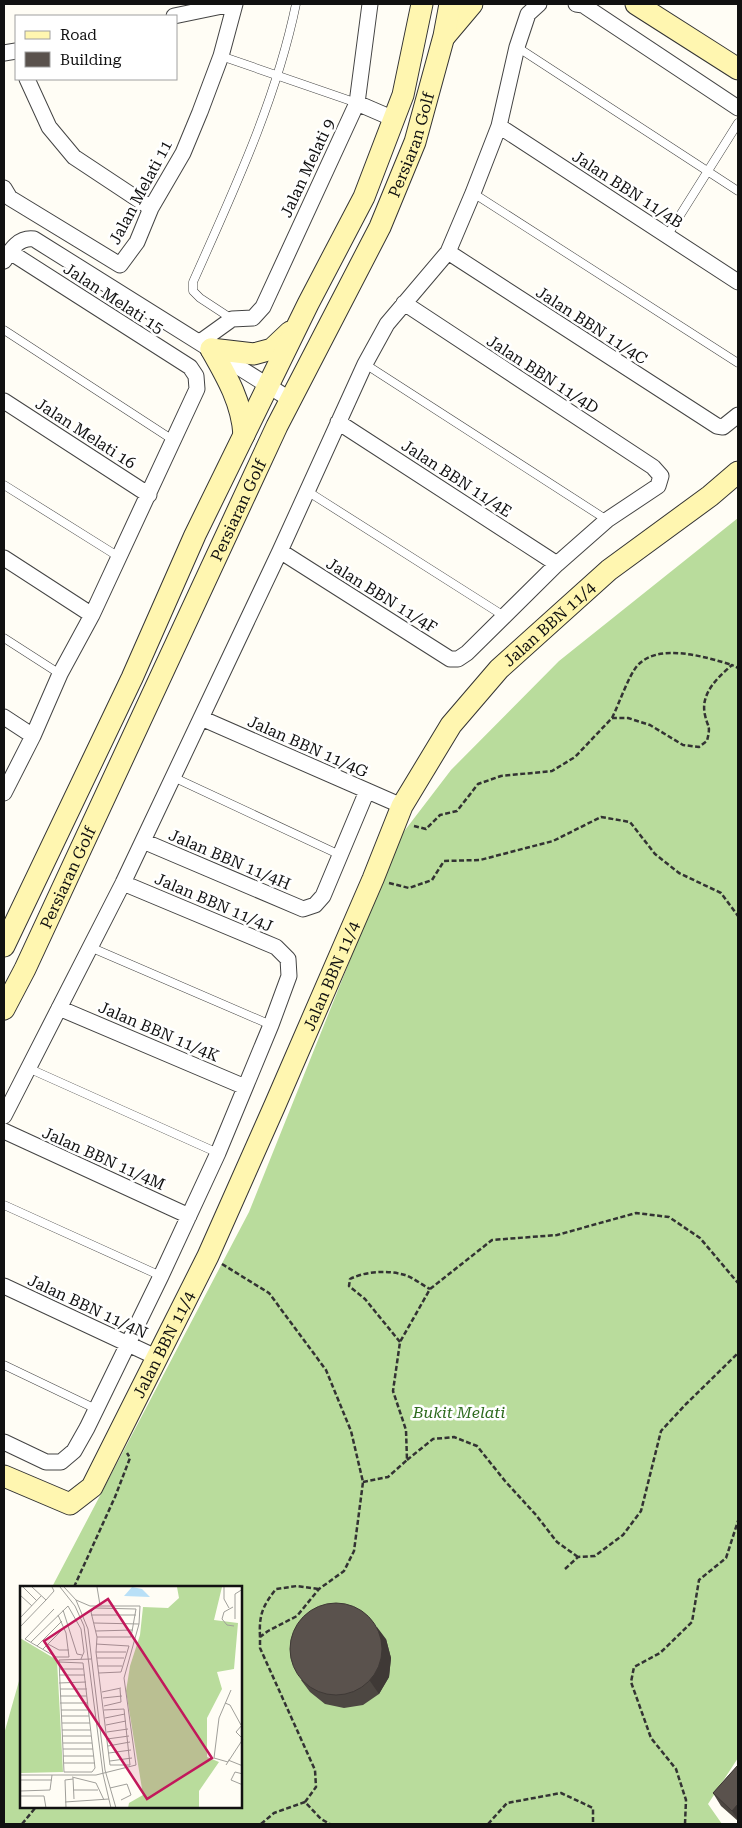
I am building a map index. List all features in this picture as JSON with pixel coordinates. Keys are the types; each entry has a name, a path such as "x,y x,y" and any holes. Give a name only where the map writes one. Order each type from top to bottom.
{"street":[{"path":"178,15 233,4"},
{"name":"Jalan Melati 11","path":"4,188 10,198 120,265 137,242 151,208 183,153 221,56 233,4"},
{"name":"Jalan Melati 9","path":"232,319 253,318 263,307 357,103 370,4"},
{"name":"Persiaran Golf","path":"4,946 115,714 195,535 298,325 364,197 403,95 422,4"},
{"name":"Persiaran Golf","path":"4,1009 29,960 291,400 380,227 415,142 444,36 450,4"},
{"path":"444,36 472,4"},
{"path":"4,1116 123,883 280,551 364,364 386,324 448,252 474,193 498,126 517,47 528,14 539,4"},
{"path":"576,4 582,6 738,108"},
{"path":"639,4 738,69"},
{"path":"667,4 683,33"},
{"path":"27,80 49,127 74,157 151,208"},
{"path":"357,103 394,119"},
{"name":"Jalan BBN 11/4B","path":"498,126 738,282"},
{"path":"7,257 22,240 34,239 291,400"},
{"name":"Jalan BBN 11/4C","path":"448,252 717,426 723,428 738,415"},
{"name":"Jalan Melati 15","path":"7,257 108,315 190,367 196,376 197,389 173,440"},
{"path":"108,315 122,295"},
{"name":"Jalan BBN 11/4D","path":"404,303 653,467 661,476 658,486 607,520"},
{"path":"206,346 232,319"},
{"path":"206,346 247,354 263,352 272,349 298,325"},
{"path":"206,346 238,400 243,418 244,435"},
{"name":"Jalan Melati 16","path":"4,401 149,495"},
{"name":"Jalan BBN 11/4E","path":"338,422 557,564"},
{"path":"4,793 33,736 60,674 92,615 173,440"},
{"name":"Jalan BBN 11/4","path":"4,1476 70,1504 92,1488 208,1256 373,878 399,813 451,725 499,669 609,570 710,496 738,472"},
{"path":"504,616 557,564 607,520"},
{"name":"Jalan BBN 11/4F","path":"280,551 450,658 458,659 467,653 504,616"},
{"path":"4,558 92,615"},
{"path":"4,717 33,736"},
{"name":"Jalan BBN 11/4G","path":"201,718 367,791 399,813"},
{"path":"340,855 367,791"},
{"name":"Jalan BBN 11/4H","path":"143,841 303,909 315,905 323,896 340,855"},
{"name":"Jalan BBN 11/4J","path":"123,883 276,947 288,959 289,976 271,1025"},
{"name":"Jalan BBN 11/4K","path":"59,1008 245,1087"},
{"path":"4,1442 46,1462 61,1462 74,1451 129,1344 189,1216 218,1153 271,1025"},
{"name":"Jalan BBN 11/4M","path":"4,1132 189,1216"},
{"name":"Jalan BBN 11/4N","path":"4,1286 158,1358"}],"lane":[{"path":"232,319 200,298 193,291 193,282 236,186 277,75 296,4"},
{"path":"517,47 738,191"},
{"path":"221,56 357,103"},
{"path":"667,236 738,123"},
{"path":"474,193 738,363"},
{"path":"4,330 173,440"},
{"path":"364,364 607,520"},
{"path":"4,485 119,557"},
{"path":"307,491 504,616"},
{"path":"4,638 60,674"},
{"path":"173,777 340,855"},
{"path":"90,947 271,1025"},
{"path":"28,1068 218,1153"},
{"path":"4,1205 161,1276"},
{"path":"4,1365 96,1409"}],"path":[{"path":"399,813 426,829 440,816 457,811 478,784 501,776 552,771 575,757 612,718 636,668 645,658 666,654 701,655 738,668"},
{"path":"612,718 628,718 650,725 683,745 698,747 707,741 710,728 705,715 704,699 717,680 732,665"},
{"path":"373,878 409,888 432,880 444,861 480,860 553,841 602,818 630,822 655,854 680,873 720,893 738,916"},
{"path":"407,1460 406,1430 393,1391 400,1342 430,1289 492,1240 557,1235 636,1213 670,1217 700,1238 738,1283"},
{"path":"208,1256 269,1294 326,1370 351,1430 363,1482 354,1551 344,1571 319,1589 297,1616 268,1631 260,1638"},
{"path":"400,1342 365,1300 349,1286 350,1279 360,1274 389,1272 406,1276 430,1289"},
{"path":"363,1482 388,1477 433,1439 454,1437 478,1446 504,1481 536,1515 557,1542 578,1557 595,1556 622,1535 641,1511 661,1431 738,1353"},
{"path":"74,1586 115,1498 130,1458 117,1437"},
{"path":"685,1824 686,1800 676,1770 650,1738 631,1682 634,1667 660,1653 692,1622 699,1580 726,1558 738,1521"},
{"path":"565,1569 578,1557"},
{"path":"261,1824 274,1813 305,1802 316,1787 315,1770 260,1648 260,1620 264,1604 276,1590 297,1586 319,1589"},
{"path":"488,1824 507,1802 561,1793 593,1808 594,1824"},
{"path":"305,1802 330,1824"},
{"path":"22,1824 35,1808"}],"green space":[{"name":"Bukit Melati","path":"738,518 738,1758 708,1804 722,1824 4,1824 4,1734 20,1678 20,1808 242,1808 242,1586 53,1586 249,1212 399,838 451,770 559,661"}],"building":[{"path":"336,1603 345,1604 362,1611 374,1623 381,1640 381,1658 374,1675 362,1687 345,1694 336,1695 327,1694 310,1687 298,1675 291,1658 290,1649 291,1640 298,1623 310,1611 327,1604"},
{"path":"738,1765 738,1804 732,1811 713,1793"}]}
